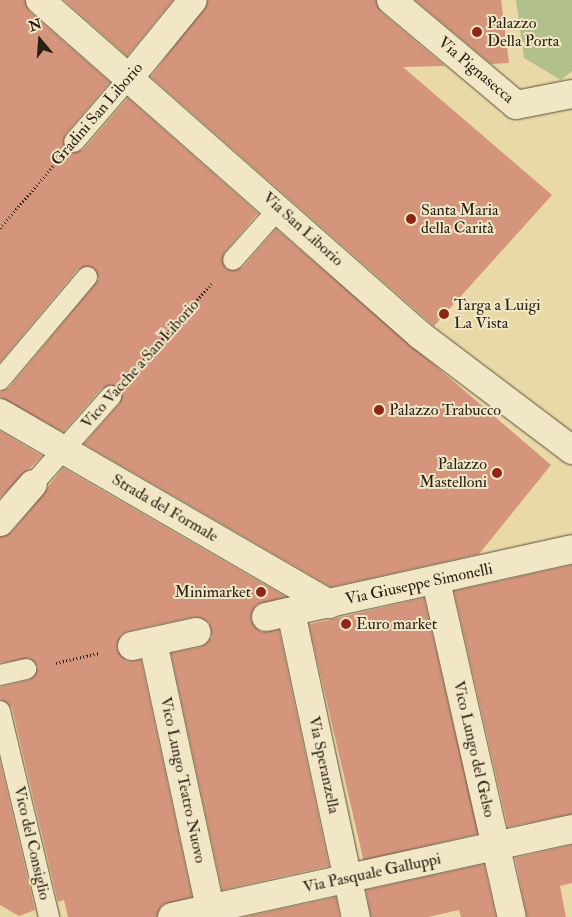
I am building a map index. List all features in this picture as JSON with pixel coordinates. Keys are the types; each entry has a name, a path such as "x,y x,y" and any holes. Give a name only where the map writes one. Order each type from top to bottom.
{"street":[{"name":"Via San Liborio","path":"40,0 280,207 420,335 572,450"},
{"name":"Gradini San Liborio","path":"130,77 193,0"},
{"name":"Via Pignasecca","path":"391,0 516,105 572,94"},
{"name":"Strada del Formale","path":"0,413 330,604"},
{"name":"Vico Vacche a San Liborio","path":"0,522 33,484"},
{"name":"Via Giuseppe Simonelli","path":"278,615 572,550"},
{"name":"Vico Lungo del Gelso","path":"436,581 512,917"},
{"name":"Via Speranzella","path":"278,615 348,878 356,917"},
{"path":"143,644 196,632"},
{"name":"Vico Lungo Teatro Nuovo","path":"143,644 211,913"},
{"name":"Via Pasquale Galluppi","path":"172,917 211,913 348,878 572,829"}],"lane":[{"name":"Gradini San Liborio","path":"74,142 130,77"},
{"path":"233,260 280,207"},
{"path":"0,380 88,277"},
{"name":"Vico Vacche a San Liborio","path":"33,484 111,396"},
{"path":"0,675 26,669"},
{"name":"Vico del Consiglio","path":"0,711 49,917"}],"path":[{"name":"Gradini San Liborio","path":"0,228 74,142"},
{"name":"Vico Vacche a San Liborio","path":"111,396 233,260"},
{"path":"26,669 143,644"}],"green space":[{"path":"516,0 572,0 572,71 561,80 524,58"}],"building":[{"path":"0,0 25,0 30,12 110,82 65,135 67,151 83,150 128,98 258,213 224,253 226,269 242,268 276,229 551,465 479,554 331,587 84,444 120,403 118,387 102,388 63,432 0,397 0,392 9,388 99,279 94,268 78,269 0,362"},
{"path":"64,0 173,0 127,56"},
{"path":"208,0 376,0 381,12 445,66 403,67 552,195 434,326 151,77"},
{"name":"Palazzo Della Porta","path":"415,0 501,0 509,63 491,64"},
{"path":"0,431 42,456 0,498"},
{"path":"63,468 286,597 256,605 251,620 261,632 279,630 329,866 222,890 171,653 201,647 212,637 209,622 194,617 128,631 121,635 117,649 127,661 141,660 192,897 162,905 157,917 68,917 64,900 58,902 12,708 0,699 0,687 29,680 38,667 29,658 0,663 0,537 12,532"},
{"path":"572,565 572,814 508,827 454,591"},
{"path":"424,598 478,834 363,860 309,625"},
{"path":"0,762 35,910 19,916 0,905"},
{"path":"572,845 572,883 560,886 566,917 527,917 515,858"},
{"path":"484,864 496,917 461,917 459,910 428,917 371,917 366,890"},
{"path":"336,897 340,917 245,917"}],"place":[{"name":"Palazzo Della Porta","path":"477,32"},
{"name":"Santa Maria della Carità","path":"411,219"},
{"name":"Targa a Luigi La Vista","path":"444,314"},
{"name":"Palazzo Trabucco","path":"379,410"},
{"name":"Palazzo Mastelloni","path":"497,473"},
{"name":"Minimarket","path":"261,592"},
{"name":"Euro market","path":"346,624"}]}
